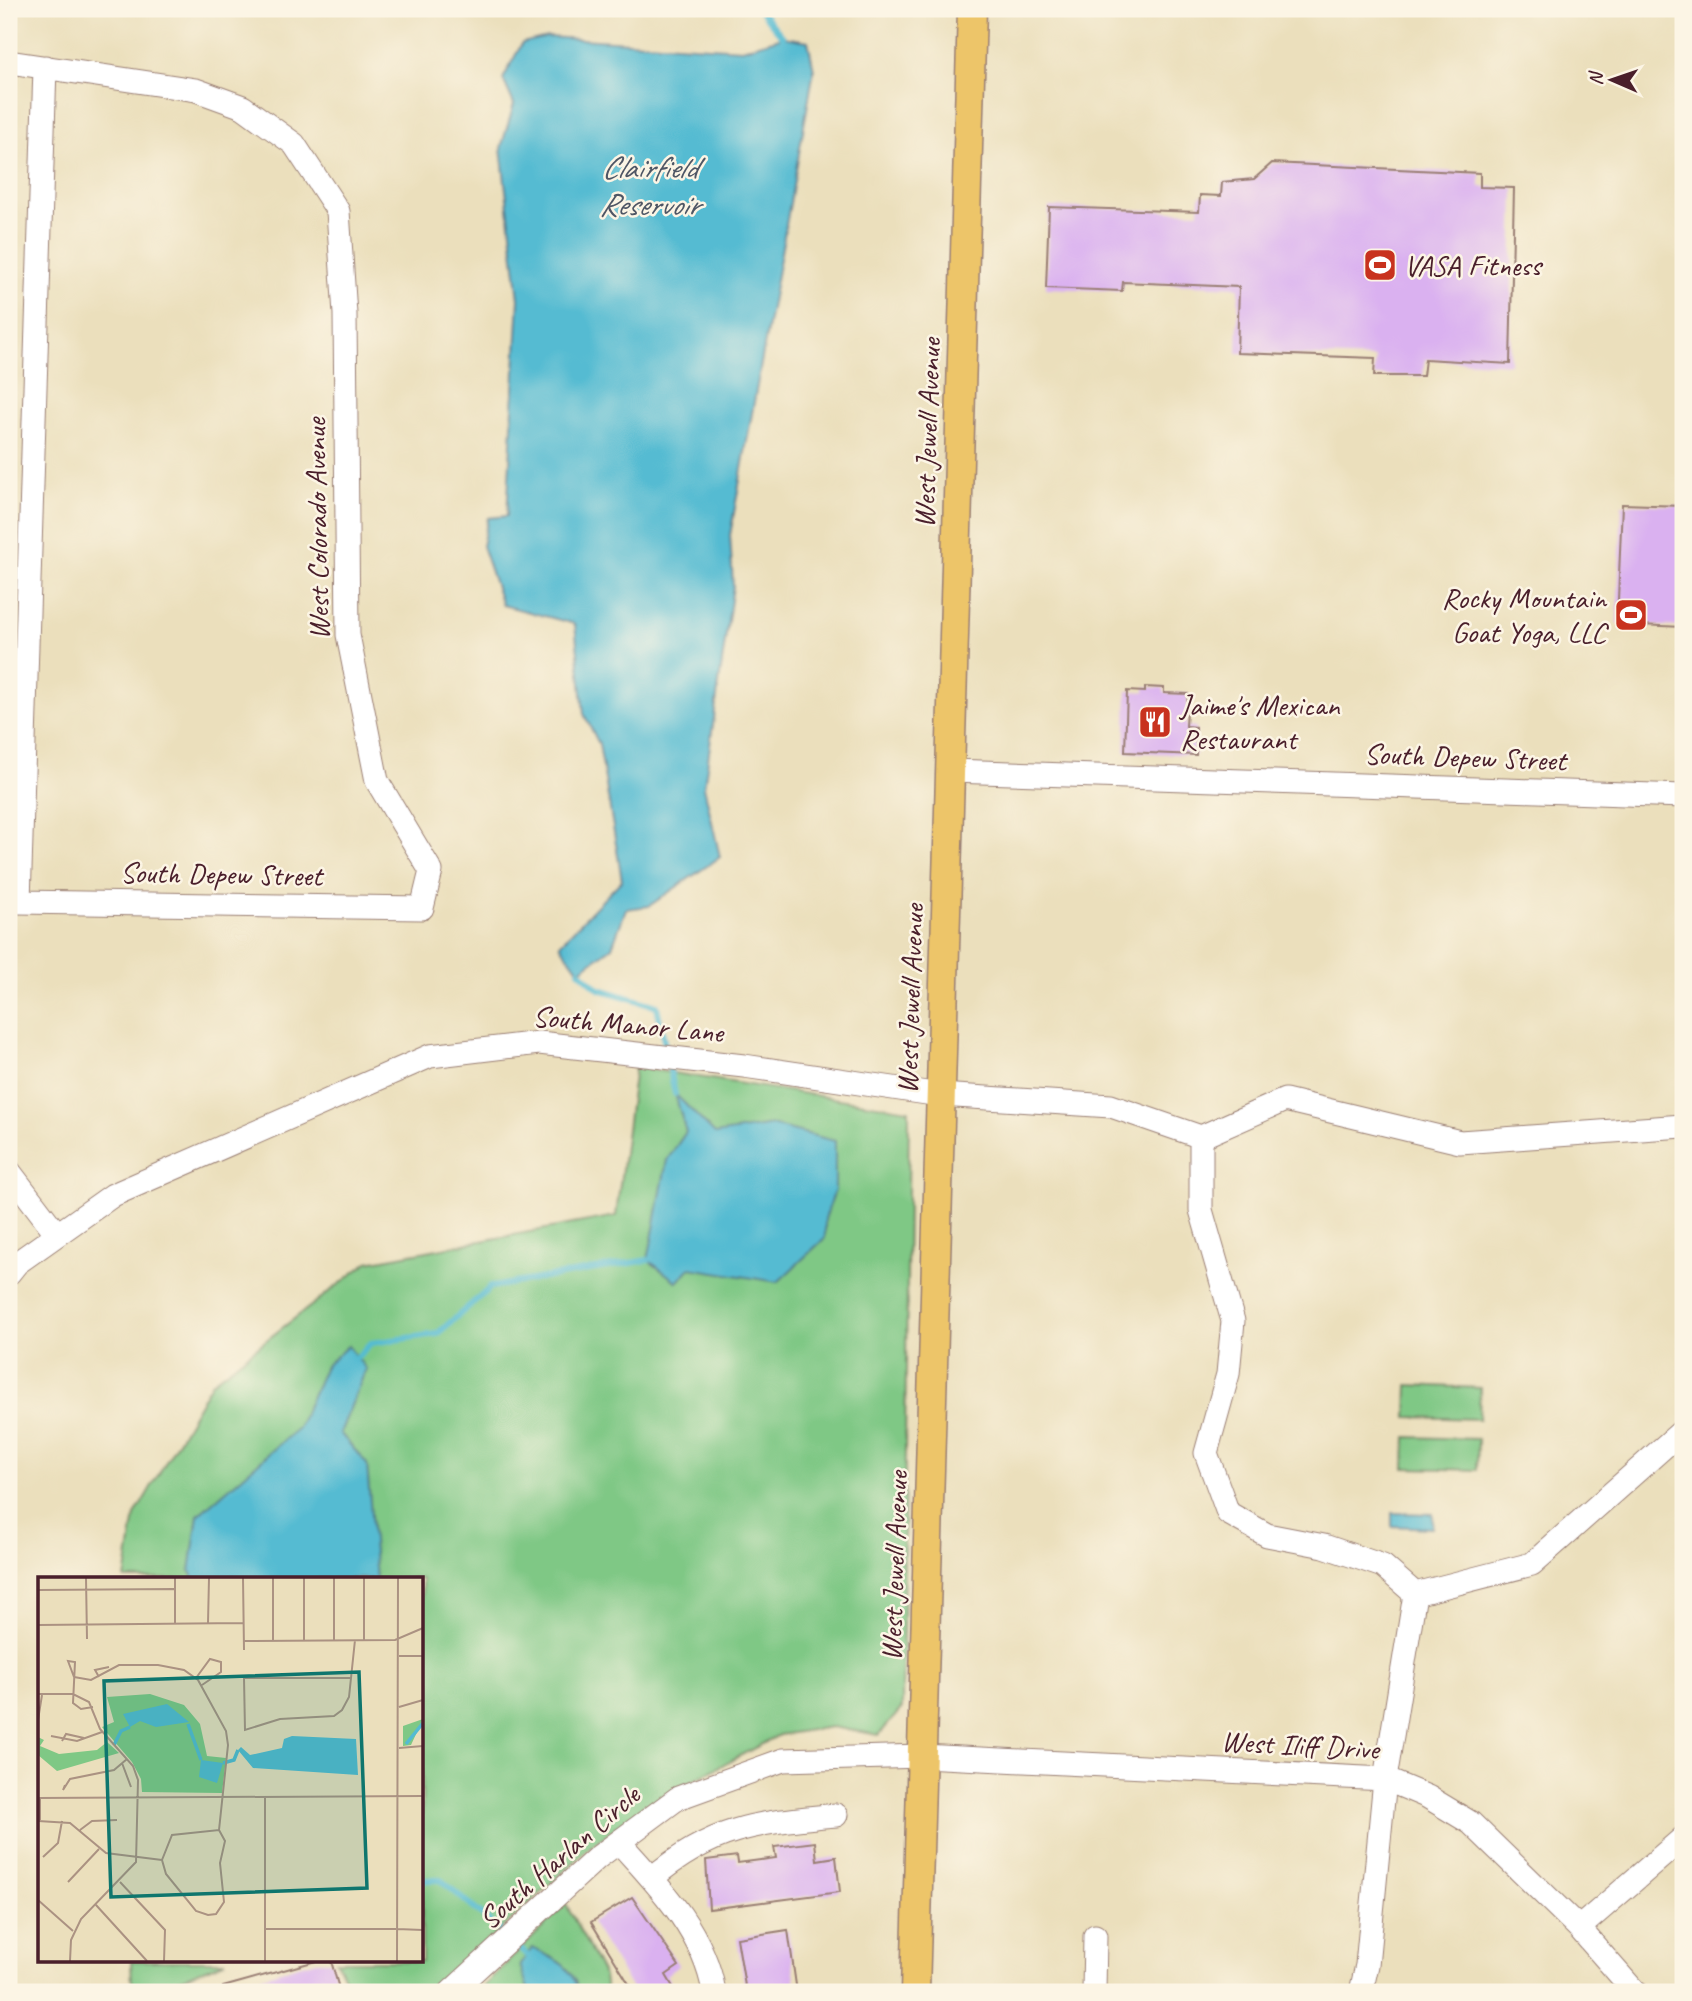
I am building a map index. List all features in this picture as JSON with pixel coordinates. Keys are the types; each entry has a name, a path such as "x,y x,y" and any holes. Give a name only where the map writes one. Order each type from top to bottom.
{"main road":[{"name":"West Jewell Avenue","path":"915,1992 972,9"}],"street":[{"name":"West Colorado Avenue","path":"9,62 196,90 243,107 293,144 338,211 345,314 348,635 377,782 431,871 422,908"},
{"name":"South Depew Street","path":"45,67 19,902 422,908"},
{"name":"South Depew Street","path":"951,771 1683,796"},
{"name":"South Manor Lane","path":"9,1273 57,1234 113,1195 430,1056 539,1043 723,1064 940,1095 1111,1106 1201,1137"},
{"path":"1415,1594 1383,1566 1324,1546 1267,1535 1228,1513 1206,1453 1228,1374 1233,1321 1201,1210 1201,1137 1285,1100 1460,1142 1683,1126"},
{"path":"9,1171 57,1234"},
{"path":"1415,1594 1532,1564 1683,1430"},
{"path":"1361,1992 1367,1965 1385,1779 1415,1594"},
{"name":"West Iliff Drive","path":"922,1756 1385,1779 1428,1797 1471,1824 1578,1928 1635,1992"},
{"name":"South Harlan Circle","path":"451,1992 619,1842 678,1798 783,1760 922,1756"},
{"path":"652,1878 679,1855 705,1840 770,1822 836,1815"},
{"path":"1578,1928 1683,1838"},
{"path":"619,1842 652,1878 701,1947 714,1992"},
{"path":"1094,1992 1095,1936"}],"green space":[{"path":"635,1067 909,1110 902,1708 879,1735 831,1727 779,1735 645,1806 590,1847 433,1992 351,1992 336,1962 424,1962 424,1577 125,1577 135,1515 212,1382 368,1262 616,1216"},
{"path":"1408,1385 1480,1388 1479,1419 1407,1417"},
{"path":"1406,1437 1478,1439 1477,1470 1405,1468"},
{"path":"566,1904 604,1976 606,1992 482,1992 481,1989"},
{"path":"131,1962 223,1962 150,1991 132,1984"}],"water":[{"name":"Clairfield Reservoir","path":"547,37 742,49 783,37 808,41 814,70 730,535 733,586 704,787 720,857 649,906 626,909 612,947 579,971 560,944 622,880 599,744 584,714 575,624 502,605 482,546 488,518 507,516 519,299 501,148 514,104 503,79 522,43"},
{"path":"675,1094 715,1134 772,1125 835,1141 835,1190 825,1219 825,1238 778,1282 690,1268 677,1282 648,1260 667,1160 686,1132"},
{"path":"348,1346 366,1369 340,1433 367,1464 376,1577 192,1577 190,1571 198,1515 298,1428 325,1366"},
{"path":"1392,1513 1433,1514 1432,1528 1392,1526"},
{"path":"532,1948 562,1964 573,1976 578,1992 529,1992 520,1965"}],"building":[{"path":"1272,163 1480,173 1480,187 1514,188 1510,364 1425,359 1423,376 1374,376 1375,358 1237,353 1239,287 1123,282 1122,291 1046,288 1049,207 1199,212 1200,195 1221,196 1222,182 1254,179"},
{"path":"1622,504 1683,506 1683,627 1617,624"},
{"path":"1145,687 1164,688 1164,693 1188,694 1186,726 1196,727 1196,755 1125,752 1127,691 1145,692"},
{"path":"815,1842 817,1860 836,1857 840,1892 709,1909 706,1860 737,1856 738,1863 776,1858 774,1847"},
{"path":"632,1897 679,1966 666,1975 676,1992 634,1992 591,1922"},
{"path":"788,1930 797,1992 746,1992 737,1938"},
{"path":"312,1962 331,1962 340,1992 224,1992 223,1987"}],"waterway":[{"path":"759,9 783,37"},
{"path":"579,971 599,989 657,1006 666,1051"},
{"path":"668,1061 675,1094"},
{"path":"355,1359 371,1343 437,1334 491,1287 648,1260"},
{"path":"424,1880 441,1880 505,1935"},
{"path":"513,1942 533,1961"}],"place":[{"name":"VASA Fitness","path":"1380,265"},
{"name":"Rocky Mountain Goat Yoga, LLC","path":"1631,615"},
{"name":"Jaime's Mexican Restaurant","path":"1155,722"}]}
